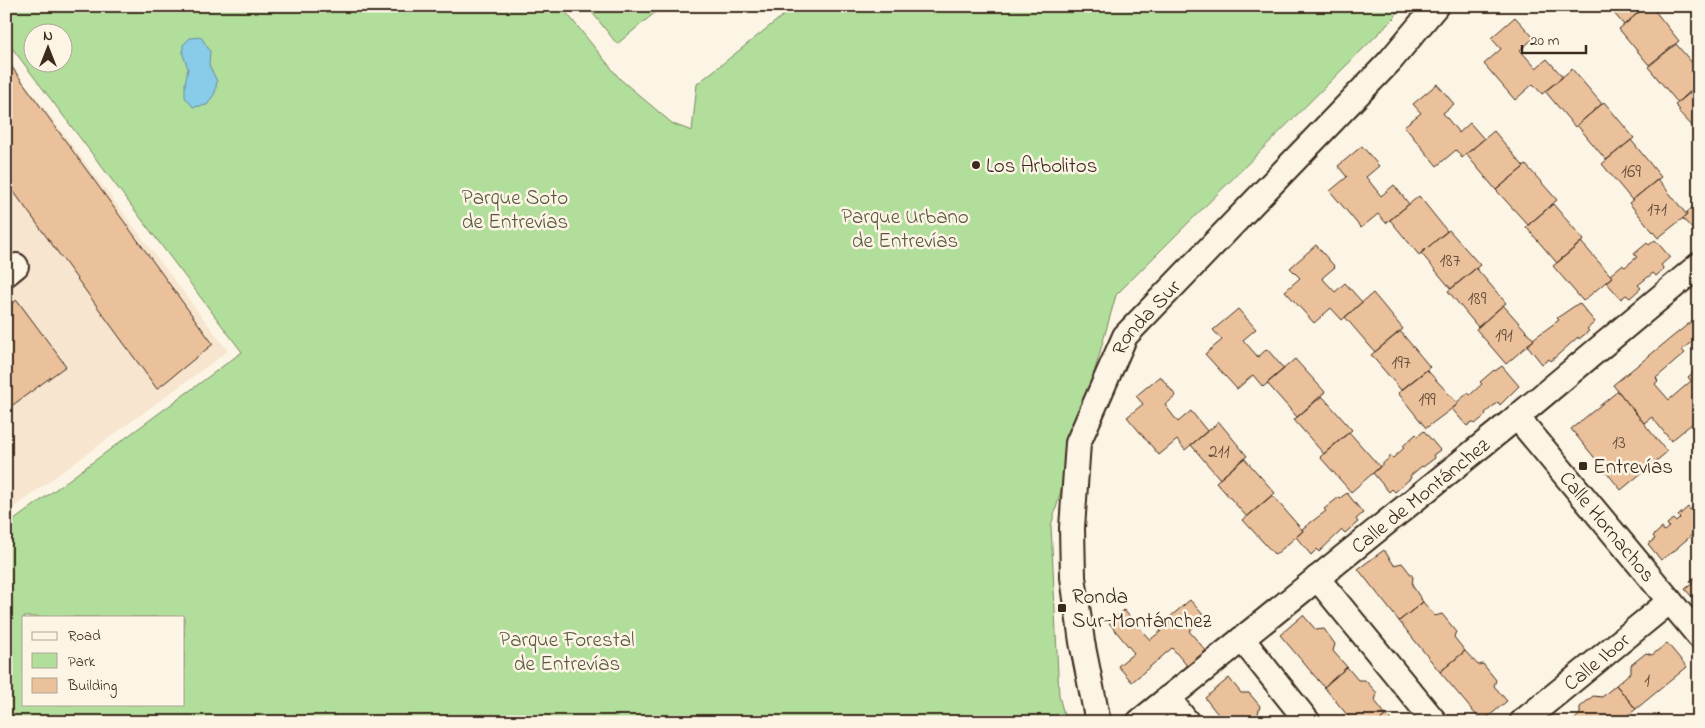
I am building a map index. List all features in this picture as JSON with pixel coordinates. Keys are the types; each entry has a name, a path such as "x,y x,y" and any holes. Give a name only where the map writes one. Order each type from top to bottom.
{"street":[{"name":"Ronda Sur","path":"1098,722 1082,642 1073,577 1072,528 1078,444 1125,336 1390,61 1436,6"},
{"name":"Calle de Montánchez","path":"1139,722 1517,417 1699,266"},
{"name":"Calle Hornachos","path":"1517,417 1699,636"},
{"path":"1317,578 1435,722"},
{"name":"Calle Ibor","path":"1522,722 1670,601"},
{"path":"1242,639 1308,722"},
{"path":"1168,698 1187,722"}],"shaded area":[{"path":"6,58 228,351 6,513"}],"green space":[{"path":"6,6 561,6 620,79 673,124 692,131 697,84 795,6 1399,6 1395,17 1116,295 1051,526 1059,696 1066,722 6,722 6,526 242,352 30,72 72,72 72,22 22,22 22,61 6,40"},
{"path":"587,6 663,6 617,44"}],"water":[{"path":"201,37 210,51 209,65 217,81 215,93 207,105 193,107 185,97 188,68 183,55 183,45 190,38"}],"building":[{"path":"1608,6 1646,6 1624,25"},
{"path":"1646,6 1651,6 1679,41 1649,65 1619,29"},
{"path":"1515,17 1534,38 1520,50 1536,68 1547,59 1563,77 1542,94 1533,84 1515,100 1484,64 1501,49 1491,38"},
{"path":"1676,44 1699,71 1699,85 1678,103 1648,67"},
{"path":"6,59 213,344 157,389 6,181"},
{"path":"1572,69 1602,104 1575,127 1545,91"},
{"path":"1437,84 1454,104 1443,113 1459,133 1470,123 1484,139 1462,158 1456,150 1437,166 1404,126 1421,113 1413,104"},
{"path":"1693,89 1699,95 1699,133 1678,111 1680,110 1675,105"},
{"path":"1604,102 1634,138 1606,160 1577,125"},
{"path":"1494,131 1524,167 1496,190 1466,154"},
{"path":"1631,140 1661,177 1632,200 1602,164"},
{"path":"1362,146 1379,166 1366,177 1381,196 1394,185 1409,204 1386,223 1378,214 1361,228 1330,191 1347,177 1338,166"},
{"path":"1526,165 1557,200 1528,225 1496,190"},
{"path":"1658,179 1687,215 1658,238 1629,203"},
{"path":"1419,196 1447,231 1419,255 1390,220"},
{"path":"1699,202 1699,233 1697,234 1683,219 1687,215 1686,213"},
{"path":"1553,204 1584,240 1557,263 1526,227"},
{"path":"1449,230 1480,265 1451,289 1421,253"},
{"path":"1655,240 1670,257 1661,265 1664,269 1656,276 1653,273 1638,285 1641,288 1630,298 1626,295 1621,299 1606,282 1612,277 1610,275 1622,265 1625,267 1637,257 1634,254 1647,243 1649,245"},
{"path":"1581,242 1612,277 1583,301 1553,266"},
{"path":"1316,245 1335,267 1322,278 1335,292 1345,283 1362,302 1342,320 1331,308 1314,323 1285,291 1300,278 1290,268"},
{"path":"1476,268 1506,303 1478,327 1448,291"},
{"path":"1373,293 1403,329 1375,352 1345,317"},
{"path":"17,300 66,366 6,410 6,308"},
{"path":"1579,303 1595,322 1587,329 1589,331 1579,339 1578,337 1551,361 1549,359 1542,364 1527,345 1559,320 1557,318"},
{"path":"1503,305 1534,340 1506,364 1476,329"},
{"path":"1238,309 1256,329 1243,340 1258,357 1267,349 1284,369 1263,387 1253,375 1237,389 1205,354 1222,340 1213,330"},
{"path":"1697,317 1699,320 1699,353 1690,343 1682,350 1685,353 1656,378 1658,381 1655,384 1669,400 1691,381 1688,377 1699,367 1699,418 1671,441 1652,417 1644,423 1613,385"},
{"path":"1400,331 1430,367 1401,390 1371,355"},
{"path":"1295,359 1325,392 1297,417 1267,383"},
{"path":"1502,366 1519,386 1500,405 1498,402 1475,424 1472,422 1467,426 1452,409 1468,393 1470,395 1482,384 1480,382"},
{"path":"1427,370 1458,404 1426,428 1398,393"},
{"path":"1160,376 1176,396 1165,405 1178,422 1191,411 1207,431 1185,450 1177,440 1159,455 1127,417 1143,404 1136,396"},
{"path":"1618,391 1667,452 1621,490 1571,429"},
{"path":"1322,396 1352,430 1324,454 1294,420"},
{"path":"1219,422 1247,456 1220,479 1191,445"},
{"path":"1424,431 1440,450 1433,455 1435,458 1410,476 1411,478 1395,492 1392,489 1389,492 1373,473 1391,456 1393,458 1416,434 1418,436"},
{"path":"1349,432 1380,467 1351,492 1320,457"},
{"path":"1244,458 1275,493 1247,517 1216,482"},
{"path":"1347,493 1363,513 1356,519 1358,522 1345,533 1342,530 1319,552 1317,549 1311,555 1296,537 1303,531 1302,529 1326,511 1324,509"},
{"path":"1272,495 1303,531 1275,555 1243,520"},
{"path":"1696,504 1699,507 1699,532 1693,534 1661,560 1648,544 1655,539 1653,536 1662,528 1664,531 1669,527 1667,524 1673,519 1676,522 1680,518 1678,516 1688,507 1690,510"},
{"path":"1384,550 1394,565 1402,563 1413,577 1412,585 1423,602 1399,621 1358,569"},
{"path":"1699,574 1699,605 1685,589 1692,584 1690,581"},
{"path":"1190,600 1205,617 1189,631 1214,660 1195,675 1172,648 1132,682 1118,666 1134,653 1109,623 1124,610 1150,640 1161,631 1158,627"},
{"path":"1423,602 1435,616 1442,614 1456,631 1454,637 1465,651 1440,672 1399,621"},
{"path":"1303,615 1316,630 1324,629 1335,644 1333,651 1347,667 1324,687 1280,635"},
{"path":"1667,643 1687,667 1636,709 1616,685 1631,672 1631,665 1646,653 1652,655"},
{"path":"1465,651 1478,665 1483,664 1496,680 1494,686 1507,701 1482,722 1440,672"},
{"path":"1347,667 1358,680 1365,680 1377,693 1375,701 1386,715 1378,722 1353,722 1324,687"},
{"path":"1229,678 1241,693 1249,693 1260,706 1258,714 1264,722 1224,722 1205,698"},
{"path":"1616,685 1636,709 1620,722 1572,722 1580,714 1580,707 1593,696 1602,697"},
{"path":"1386,715 1393,722 1378,722"}],"place":[{"name":"Los Arbolitos","path":"976,165"},
{"name":"Entrevías","path":"1583,466"},
{"name":"Ronda Sur-Montánchez","path":"1062,608"}],"park label":[{"name":"Parque Soto de Entrevías","path":"515,209"},
{"name":"Parque Urbano de Entrevías","path":"905,228"},
{"name":"Parque Forestal de Entrevías","path":"567,651"}]}
